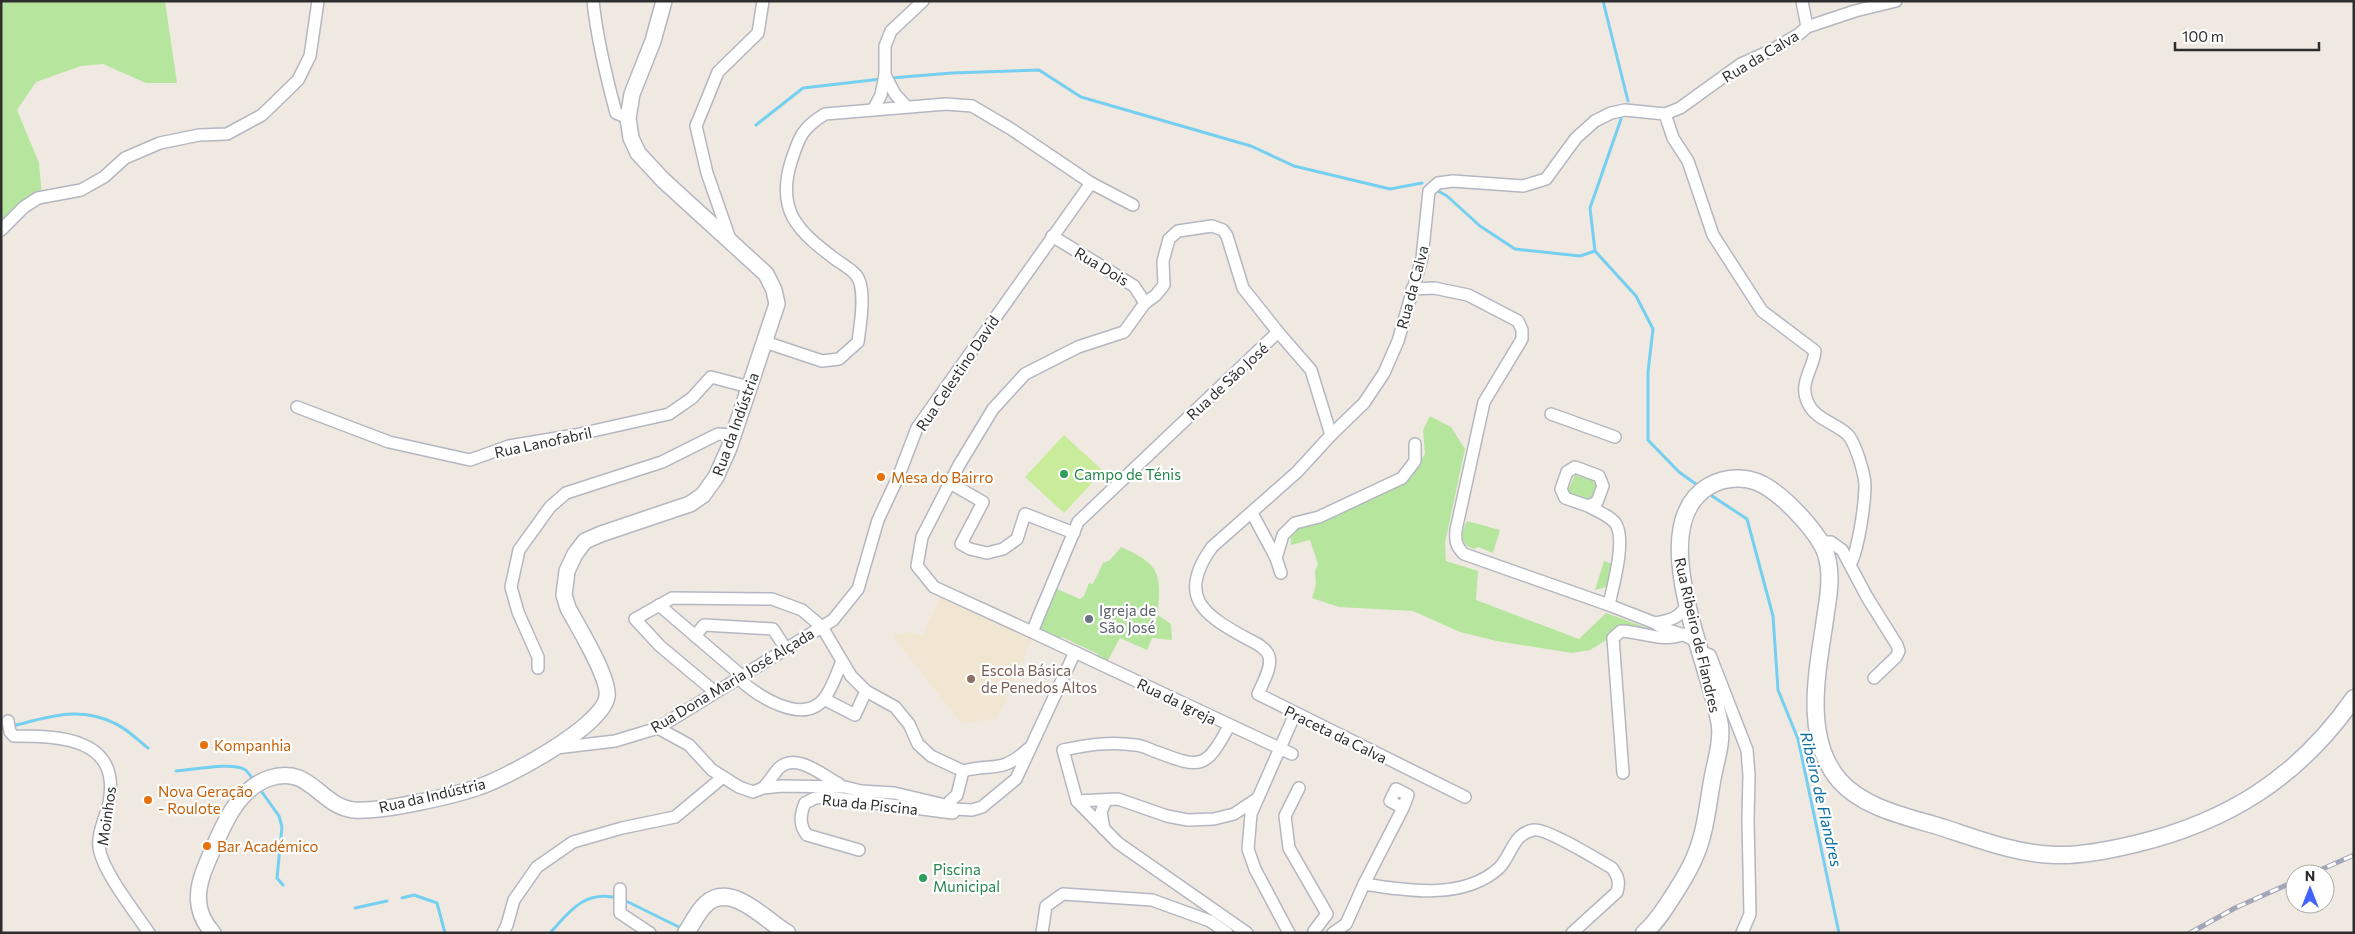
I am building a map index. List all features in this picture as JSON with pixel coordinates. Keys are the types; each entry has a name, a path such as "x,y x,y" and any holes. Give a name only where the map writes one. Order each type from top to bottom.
{"main road":[{"name":"Rua Ribeiro de Flandres","path":"1644,933 1656,922 1689,870 1698,848 1720,738 1720,724 1694,642 1678,548 1680,525 1691,503 1708,486 1734,478 1759,481 1786,499 1826,552 1830,580 1816,689 1817,728 1824,759 1841,783 1868,802 1905,816 2020,852 2060,856 2118,848 2164,837 2210,820 2257,795 2299,762 2349,715 2354,698"},
{"path":"686,932 706,904 718,897 727,896 750,908 786,933"}],"street":[{"path":"1,230 24,207 38,198 81,190 104,177 125,158 160,143 199,135 227,134 262,115 298,80 310,56 318,1"},
{"path":"593,1 597,32 616,113 628,118"},
{"name":"Rua da Indústria","path":"213,933 206,925 197,903 198,882 218,838 240,797 267,779 291,775 302,778 336,805 356,810 406,804 477,787 507,774 554,748 592,720 605,707 607,685 568,608 564,595 567,571 575,554 586,542 601,534 690,504 703,495 716,477 733,436 777,304 774,290 766,274 730,239 663,180 638,153 631,138 628,118 632,94 653,41 664,1"},
{"path":"730,239 707,173 696,126 718,72 758,33 763,1"},
{"path":"874,108 881,95 885,75 885,46 891,31 924,1"},
{"name":"Rua da Calva","path":"1259,645 1207,615 1199,603 1195,589 1202,562 1212,547 1297,472 1364,403 1384,373 1398,341 1422,258 1429,191 1438,183 1453,181 1523,186 1546,179 1576,138 1595,121 1611,113 1625,110 1665,114 1680,108 1741,64 1770,51 1799,34 1807,27 1802,1"},
{"path":"1807,27 1854,11 1896,1"},
{"path":"885,75 895,94 906,106"},
{"path":"765,342 822,361 838,359 858,342 863,300 857,275 801,232 788,211 786,189 796,147 808,124 825,114 906,106 946,104 972,106 1011,129 1091,183 1133,205"},
{"path":"1665,114 1672,138 1688,161 1713,235 1762,311 1815,351 1815,358 1807,373 1805,387 1808,403 1821,417 1846,433 1853,441 1865,483 1858,537 1851,563"},
{"name":"Rua Celestino David","path":"822,627 833,620 858,589 878,520 900,475 917,428 1091,183"},
{"name":"Rua de São José","path":"950,483 994,409 1025,374 1078,347 1124,332 1145,303 1156,295 1164,285 1163,261 1169,239 1178,231 1212,226 1223,230 1227,236 1243,288 1278,332 1078,522 1032,632"},
{"name":"Rua Dois","path":"1052,236 1134,286 1145,303"},
{"path":"1412,289 1434,288 1468,295 1518,321 1522,330 1522,339 1484,402 1455,541 1464,554 1609,604 1694,642 1710,655 1747,750 1749,776 1750,914 1742,933"},
{"path":"1278,332 1311,370 1331,435"},
{"name":"Rua Lanofabril","path":"297,408 389,442 470,460 509,446 575,435 670,414 692,398 710,377 749,387"},
{"path":"1551,414 1615,437"},
{"path":"538,668 538,657 518,612 511,588 519,550 550,507 566,493 662,462 718,434 733,436"},
{"path":"1276,558 1283,535 1295,522 1319,517 1402,478 1416,461 1415,444"},
{"path":"950,483 983,502 961,544 970,549 987,553 1003,549 1017,539 1025,514 1074,533"},
{"name":"Rua da Igreja","path":"950,483 922,537 917,566 934,588 1076,652 1229,726 1292,754"},
{"path":"1588,506 1602,512 1617,525 1620,540 1609,604"},
{"path":"1252,513 1276,558 1280,573"},
{"path":"1819,542 1831,542 1842,550 1899,651 1896,657 1874,678"},
{"path":"715,692 660,646 635,619 672,598 772,599 802,610 822,627 851,676 866,691 895,707 909,724 918,744 931,756 963,771 999,768 1018,759 1032,745"},
{"path":"1655,623 1672,620 1680,616 1688,604"},
{"path":"659,606 740,677 752,691 769,701 787,707 806,709 817,706 824,699 842,661"},
{"path":"694,636 704,625 773,629 786,649"},
{"name":"Rua Dona Maria José Alçada","path":"554,748 616,741 658,728 822,627"},
{"path":"1623,773 1613,638 1622,631 1636,631 1667,639 1694,642"},
{"name":"Praceta da Calva","path":"1259,645 1268,654 1270,663 1258,694 1465,797"},
{"path":"658,728 689,745 712,770 739,787 753,792 763,788 820,785 845,787 861,791 894,793 955,809 964,810 982,807 1016,779 1076,652"},
{"path":"824,699 855,714 866,691"},
{"path":"1288,933 1255,869 1248,849 1250,814 1295,714"},
{"path":"1229,726 1216,751 1204,760 1188,764 1137,745 1097,743 1063,750 1077,801 1104,829 1118,842 1247,933"},
{"name":"Moinhos","path":"9,727 14,736 58,737 93,750 104,759 110,773 111,786 98,847 107,869 149,933"},
{"path":"763,788 779,769 788,762 800,762 845,787"},
{"path":"949,806 950,801 957,795 963,771"},
{"path":"503,933 514,900 537,866 573,842 675,816 723,777"},
{"path":"1299,788 1285,816 1289,848 1327,914 1309,932"},
{"name":"Rua da Piscina","path":"859,850 807,836 801,822 802,810 806,803 815,798 828,797 934,812 954,813 964,810"},
{"path":"1077,801 1118,799 1167,816 1188,820 1214,819 1234,814 1258,798"},
{"path":"1104,829 1101,812 1106,800"},
{"path":"1334,933 1346,924 1403,808"},
{"path":"1364,884 1416,890 1448,889 1472,885 1500,867 1519,836 1535,829 1549,833 1612,868 1620,883 1617,892 1572,933"},
{"path":"620,889 620,913 650,933"},
{"path":"1042,933 1046,906 1063,894 1152,900 1210,921 1227,933"},
{"path":"1309,932 1327,933"}],"shaded area":[{"name":"Escola Básica de Penedos Altos","path":"941,596 1032,640 997,718 962,724 892,635 910,632 922,635"}],"green space":[{"path":"1,1 165,1 177,83 146,83 103,64 81,66 36,82 17,110 39,163 42,197 1,225"},
{"path":"1430,416 1451,427 1465,449 1445,543 1446,561 1478,571 1476,600 1579,639 1606,613 1661,633 1612,632 1605,641 1590,650 1572,653 1497,641 1460,632 1413,611 1339,607 1312,598 1316,585 1315,571 1318,564 1310,540 1291,545 1291,536 1297,528 1406,481 1425,454 1423,430"},
{"name":"Campo de Ténis","path":"1064,435 1103,471 1064,513 1025,477"},
{"path":"1575,475 1594,481 1596,486 1591,500 1570,493 1568,490"},
{"path":"1467,521 1500,530 1493,553 1466,545 1463,538 1463,530"},
{"path":"1121,547 1144,559 1156,572 1159,589 1158,615 1171,624 1172,640 1152,638 1147,650 1120,638 1107,662 1097,657 1098,654 1062,637 1059,639 1039,632 1057,589 1080,599 1084,596 1089,583 1093,584 1103,563 1110,560"},
{"path":"1604,561 1615,565 1606,587 1595,590"}],"waterway":[{"name":"Ribeiro de Flandres","path":"1603,1 1628,101"},
{"path":"891,78 952,73 1039,70 1081,97 1251,146 1294,166 1390,189 1422,183"},
{"path":"756,125 803,88 881,79"},
{"name":"Ribeiro de Flandres","path":"1621,119 1590,208 1595,251 1636,296 1653,329 1648,372 1648,440 1679,472 1700,487"},
{"path":"1438,191 1447,196 1480,226 1515,249 1580,256 1595,251"},
{"name":"Ribeiro de Flandres","path":"1709,494 1747,519 1773,616 1778,690 1798,739 1839,933"},
{"path":"1,729 44,718 71,714 85,715 99,717 118,725 148,748"},
{"path":"176,771 221,766 238,767 245,770 254,781"},
{"path":"259,788 279,816 282,827 277,878 283,885"},
{"path":"402,898 414,895 437,903 445,933"},
{"path":"550,933 579,904 596,897 618,898"},
{"path":"624,900 683,929"},
{"path":"355,908 387,901"}],"railway":[{"path":"2334,864 2354,855"},
{"path":"2190,933 2235,908 2285,886"}],"place":[{"name":"Campo de Ténis","path":"1064,474"},
{"name":"Mesa do Bairro","path":"881,477"},
{"name":"Igreja de São José","path":"1089,619"},
{"name":"Escola Básica de Penedos Altos","path":"971,679"},
{"name":"Kompanhia","path":"204,745"},
{"name":"Nova Geração - Roulote","path":"148,800"},
{"name":"Bar Académico","path":"207,846"},
{"name":"Piscina Municipal","path":"923,878"}]}
